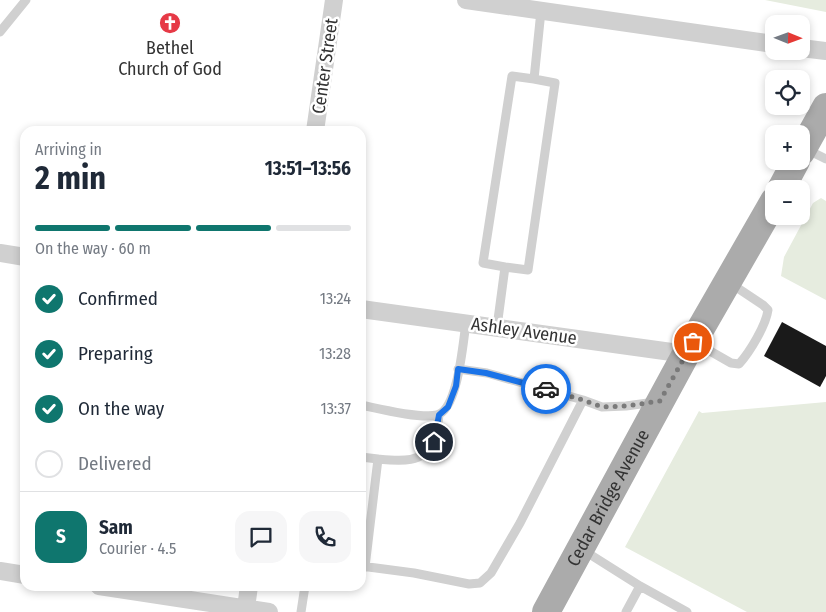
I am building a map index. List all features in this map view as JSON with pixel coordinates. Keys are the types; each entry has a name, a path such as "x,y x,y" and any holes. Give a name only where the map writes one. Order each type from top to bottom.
{"main road":[{"path":"810,147 826,107"},
{"path":"788,180 796,170"},
{"name":"Cedar Bridge Avenue","path":"546,612 660,401 765,217"}],"street":[{"name":"Center Street","path":"316,126 334,0"},
{"path":"466,0 765,43"},
{"path":"810,49 826,51"},
{"path":"0,253 20,256"},
{"name":"Ashley Avenue","path":"366,310 497,327 690,348"},
{"path":"0,571 20,574"},
{"path":"132,591 269,612"},
{"path":"246,608 248,591"}],"lane":[{"path":"0,32 26,0"},
{"path":"534,79 541,11"},
{"path":"512,76 534,79 555,82 528,270 483,263 512,76"},
{"path":"497,327 505,267"},
{"path":"690,348 731,363 739,364 745,358 767,318 768,310 728,282"},
{"path":"366,406 426,416 439,415 448,407 456,386 466,323"},
{"path":"458,369 486,373 602,407 660,401"},
{"path":"366,566 414,573 469,584 480,583 491,573 520,524 583,400"},
{"path":"366,458 404,462 424,454 434,442 439,415"},
{"path":"366,545 378,459"},
{"path":"581,548 640,586 687,612"},
{"path":"626,612 640,586"},
{"path":"301,612 304,591"}],"shaded area":[{"path":"765,0 826,0 826,12"},
{"path":"821,198 826,201 826,300 781,276 784,257 801,225 810,225 810,209 813,203"},
{"path":"826,402 826,612 747,612 625,547 699,411 702,413"}],"building":[{"path":"782,322 826,346 826,376 820,387 764,356"}],"way so far":[{"path":"546,389 602,407 660,401 693,342"}],"place":[{"name":"Bethel Church of God","path":"170,23"}],"route":[{"path":"434,442 439,415 448,407 456,386 458,369 486,373 546,389"}]}
